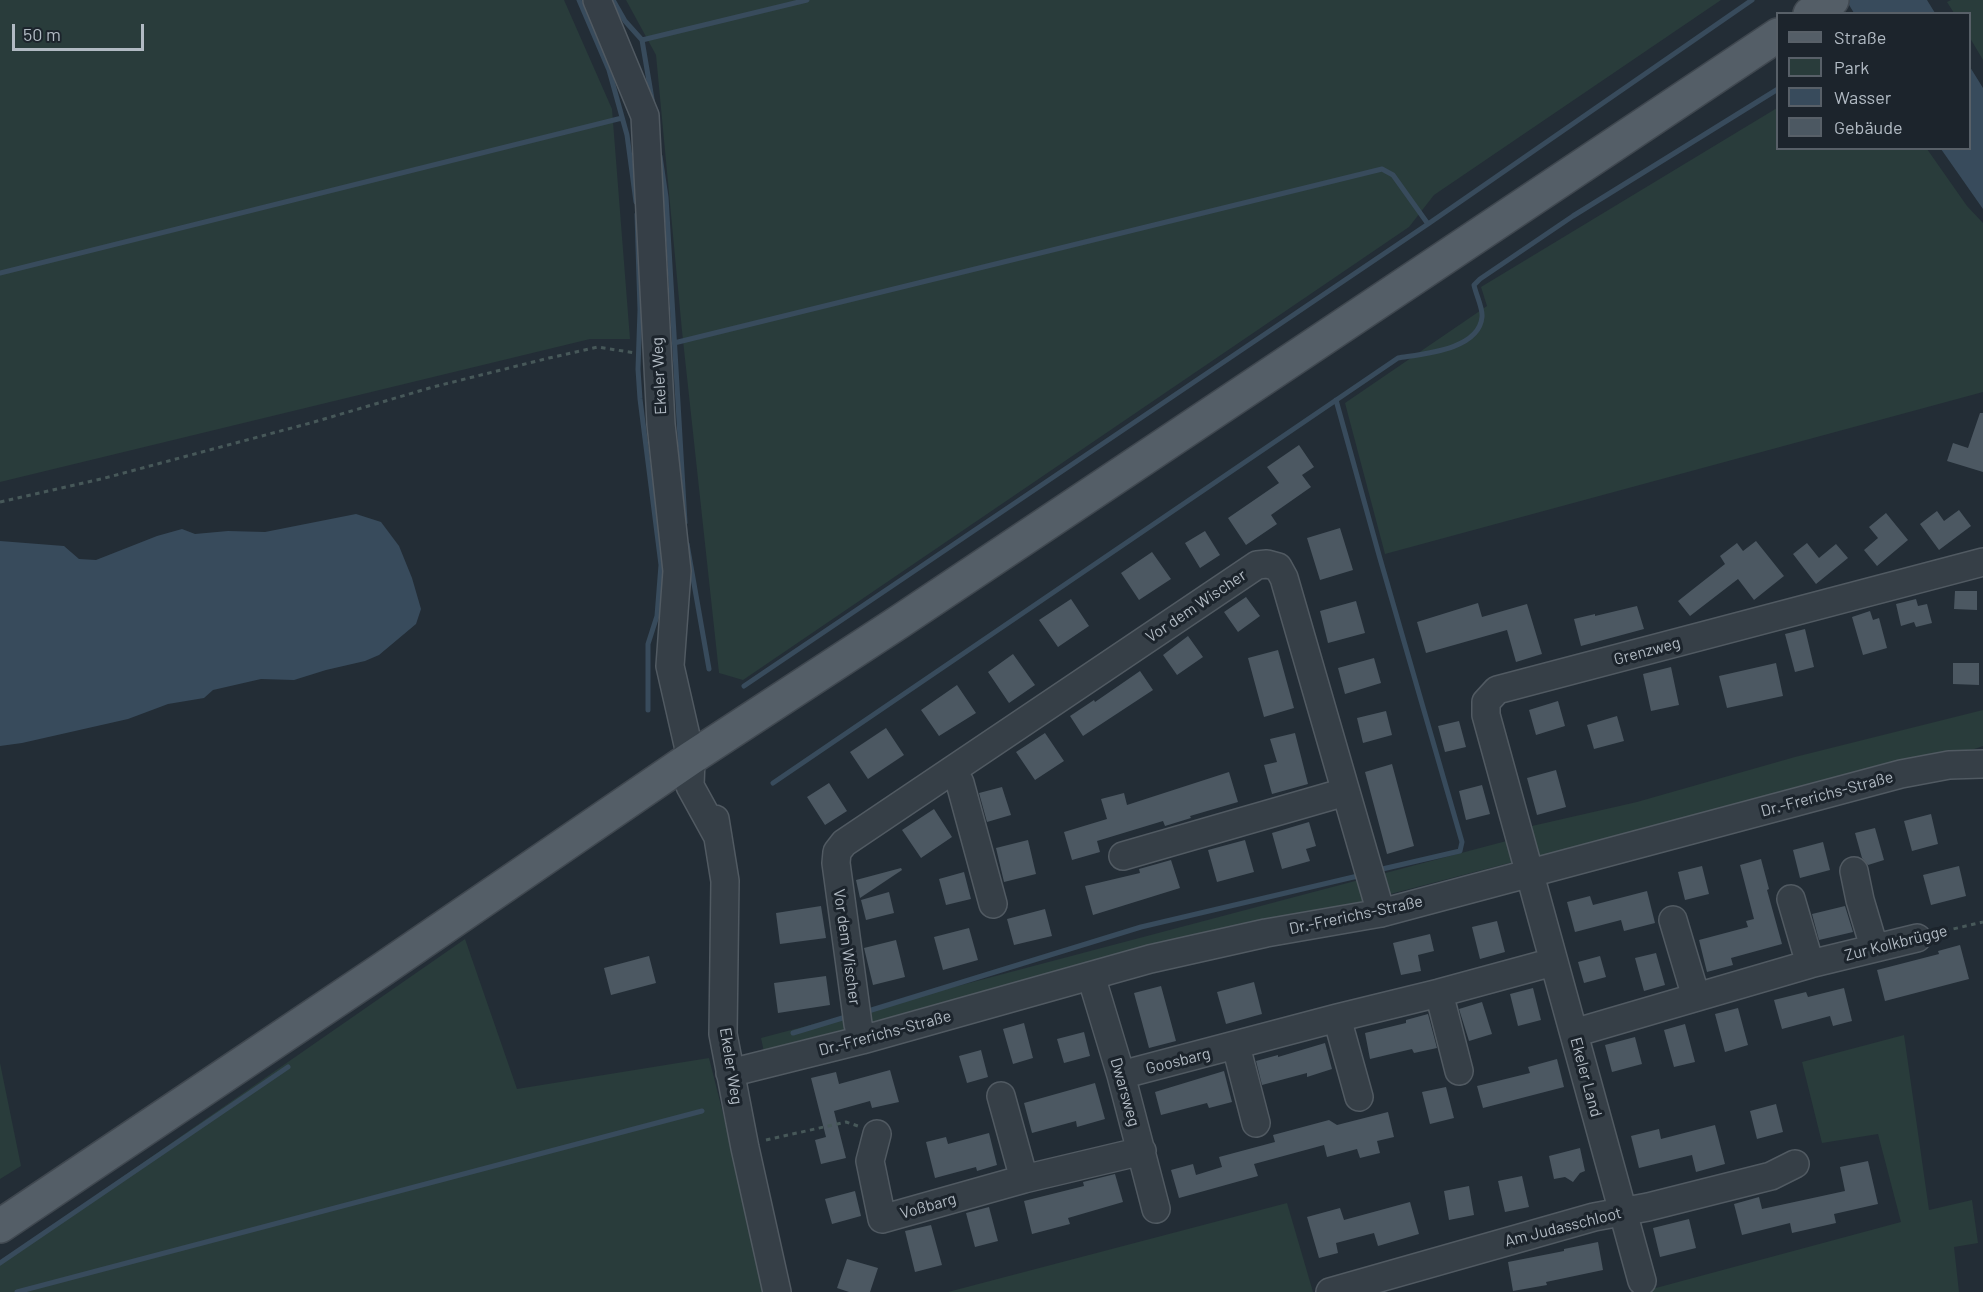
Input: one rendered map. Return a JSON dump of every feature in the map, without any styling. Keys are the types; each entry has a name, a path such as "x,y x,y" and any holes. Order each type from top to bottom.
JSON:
{"main road":[{"path":"1813,12 1832,0"},
{"path":"0,1226 400,958 692,758 900,622 1776,36"}],"street":[{"name":"Ekeler Weg","path":"597,0 645,116 662,424 677,571 670,666 692,758 710,786 725,881 723,1034 777,1292"},
{"name":"Grenzweg","path":"1529,873 1486,715 1486,702 1497,690 1983,562"},
{"name":"Vor dem Wischer","path":"862,1040 839,886 837,852 844,843 1257,565 1266,564 1278,567 1284,578 1381,913"},
{"name":"Dr.-Frerichs-Straße","path":"730,1072 862,1040 1150,959 1266,933 1381,913 1901,774 1949,765 1983,764"},
{"path":"953,771 960,783 993,904"},
{"path":"1123,856 1345,792"},
{"path":"1854,871 1874,947"},
{"name":"Ekeler Land","path":"1529,873 1642,1281"},
{"path":"1791,899 1810,964"},
{"path":"1673,920 1696,997"},
{"name":"Zur Kolkbrügge","path":"1574,1033 1810,964 1917,938"},
{"name":"Goosbarg","path":"1120,1076 1553,962"},
{"name":"Dwarsweg","path":"1090,976 1142,1151 1156,1209"},
{"path":"1439,993 1459,1071"},
{"path":"1337,1018 1359,1097"},
{"path":"1236,1046 1256,1123"},
{"path":"1001,1096 1024,1179"},
{"name":"Voßbarg","path":"877,1134 870,1161 882,1219 1024,1179 1142,1151"},
{"name":"Am Judasschloot","path":"1330,1292 1594,1217 1771,1176 1795,1164"}],"path":[{"path":"0,502 116,475 303,425 433,387 549,358 598,347 627,352"},
{"name":"Zur Kolkbrügge","path":"1917,938 1983,922"},
{"path":"761,1141 846,1122 877,1134"}],"green space":[{"path":"0,0 564,0 612,109 630,339 590,339 0,482"},
{"path":"626,0 1721,0 1434,195 1409,227 743,680 719,673 682,331 656,55"},
{"path":"1983,0 1983,60 1971,40 1971,12 1953,12 1947,2"},
{"path":"1776,109 1776,150 1928,150 1967,206 1983,223 1983,392 1385,554 1345,403 1487,306 1481,287"},
{"path":"1983,710 1983,746 1970,750 1930,754 1542,858 1540,855 765,1057 761,1038 1533,834 1532,826 1637,802 1795,757"},
{"path":"465,939 517,1089 709,1058 768,1292 0,1292 0,1262"},
{"path":"1904,1035 1929,1210 1972,1200 1978,1243 1954,1247 1959,1292 1641,1292 1901,1222 1878,1134 1822,1143 1802,1062"},
{"path":"0,1063 21,1166 0,1179"},
{"path":"1287,1203 1313,1292 948,1292"}],"water":[{"path":"1846,0 1927,0 1934,12 1853,12"},
{"path":"1971,69 1983,88 1983,209 1942,150 1971,150"},
{"path":"356,514 381,522 399,546 421,609 416,624 379,655 365,661 294,680 261,679 213,690 204,698 168,704 128,719 0,746 0,541 64,546 79,559 96,560 157,536 182,529 195,534 228,531 265,532"}],"building":[{"path":"1980,413 1983,413 1983,472 1947,461 1953,443 1968,448"},
{"path":"1299,445 1314,467 1302,475 1311,487 1271,515 1277,524 1246,545 1228,518 1279,483 1267,467"},
{"path":"1959,510 1971,526 1939,550 1920,524 1937,511 1944,521"},
{"path":"1886,513 1908,540 1877,566 1864,550 1878,538 1869,527"},
{"path":"1340,528 1353,570 1320,580 1307,538"},
{"path":"1205,531 1220,555 1200,568 1185,543"},
{"path":"1756,541 1784,576 1754,600 1738,579 1690,616 1678,601 1725,564 1720,556 1737,543 1743,551"},
{"path":"1807,543 1819,558 1836,544 1848,558 1816,584 1793,554"},
{"path":"1152,552 1171,579 1139,600 1121,573"},
{"path":"1955,591 1977,591 1977,610 1954,609"},
{"path":"1246,597 1260,616 1238,632 1224,612"},
{"path":"1071,599 1089,626 1058,647 1039,620"},
{"path":"1916,599 1918,606 1927,604 1932,623 1916,627 1914,622 1901,626 1896,604"},
{"path":"1356,601 1365,633 1328,643 1320,611"},
{"path":"1478,603 1482,617 1527,604 1542,654 1516,662 1507,630 1426,653 1417,622"},
{"path":"1637,606 1644,629 1581,646 1574,619"},
{"path":"1870,611 1873,620 1879,618 1887,648 1863,655 1852,617"},
{"path":"1805,629 1814,667 1795,672 1785,634"},
{"path":"1188,636 1203,657 1177,675 1163,655"},
{"path":"1278,650 1294,708 1264,717 1248,658"},
{"path":"1013,654 1035,685 1009,703 988,672"},
{"path":"1374,658 1381,683 1345,694 1338,668"},
{"path":"1776,663 1783,696 1727,708 1719,676"},
{"path":"1953,663 1979,663 1979,685 1953,684"},
{"path":"1671,667 1679,705 1651,711 1643,674"},
{"path":"1140,671 1153,690 1083,736 1070,716"},
{"path":"957,685 976,713 939,736 921,710"},
{"path":"1558,701 1565,726 1536,735 1529,710"},
{"path":"1386,711 1392,735 1363,743 1357,718"},
{"path":"1617,716 1624,741 1594,749 1587,725"},
{"path":"1459,721 1466,747 1445,752 1438,726"},
{"path":"886,728 904,755 868,779 850,752"},
{"path":"1045,733 1064,761 1035,780 1016,752"},
{"path":"1295,733 1308,784 1272,794 1264,765 1277,762 1270,739"},
{"path":"1392,764 1414,846 1387,854 1365,772"},
{"path":"1556,770 1566,807 1537,815 1527,778"},
{"path":"1229,772 1238,802 1165,826 1163,821 1097,841 1100,852 1072,860 1064,832 1107,819 1101,799 1124,793 1127,805"},
{"path":"829,783 847,811 825,825 807,797"},
{"path":"1482,785 1490,814 1466,820 1459,791"},
{"path":"1002,787 1011,815 987,822 979,793"},
{"path":"934,809 952,837 921,858 902,830"},
{"path":"1931,814 1938,844 1912,851 1904,821"},
{"path":"1309,822 1316,846 1306,849 1310,861 1282,869 1272,833"},
{"path":"1875,828 1884,860 1868,865 1862,858 1855,833"},
{"path":"1028,840 1036,874 1004,882 996,848"},
{"path":"1245,840 1254,872 1217,882 1208,850"},
{"path":"1823,842 1830,870 1800,878 1793,850"},
{"path":"1761,859 1782,944 1731,958 1733,965 1707,972 1699,940 1748,927 1746,921 1754,919 1740,865"},
{"path":"1171,860 1180,888 1093,915 1085,886 1140,873 1139,869"},
{"path":"1702,866 1709,894 1685,900 1678,872"},
{"path":"1959,866 1966,896 1931,905 1923,875"},
{"path":"901,868 902,870 860,898 856,880"},
{"path":"964,872 971,899 946,905 939,879"},
{"path":"1647,891 1655,923 1624,931 1621,920 1575,932 1567,902 1590,896 1593,905"},
{"path":"889,892 894,913 866,920 861,900"},
{"path":"821,906 826,938 780,944 776,913"},
{"path":"1845,906 1853,932 1819,940 1812,914"},
{"path":"1045,909 1052,936 1014,945 1007,919"},
{"path":"1497,921 1505,952 1480,959 1472,927"},
{"path":"969,928 978,960 943,970 934,937"},
{"path":"1430,934 1434,951 1418,955 1421,971 1401,975 1393,943"},
{"path":"896,940 905,977 873,985 864,948"},
{"path":"1960,945 1969,979 1885,1001 1877,970 1939,954 1938,951"},
{"path":"1656,953 1665,985 1644,991 1635,958"},
{"path":"649,956 656,983 611,995 604,968"},
{"path":"1600,956 1606,977 1584,983 1578,962"},
{"path":"826,976 830,1005 778,1013 774,983"},
{"path":"1254,982 1262,1014 1226,1024 1217,992"},
{"path":"1161,986 1176,1041 1149,1048 1134,993"},
{"path":"1533,988 1541,1020 1518,1026 1510,994"},
{"path":"1844,988 1852,1021 1833,1026 1830,1016 1782,1029 1774,1000 1806,992 1808,997"},
{"path":"1482,1002 1492,1034 1469,1041 1459,1009"},
{"path":"1738,1008 1748,1045 1725,1052 1715,1014"},
{"path":"1428,1014 1437,1048 1414,1053 1412,1049 1370,1059 1365,1033 1406,1023 1406,1020"},
{"path":"1024,1023 1033,1058 1013,1064 1003,1029"},
{"path":"1685,1024 1695,1062 1674,1067 1664,1030"},
{"path":"1084,1032 1090,1056 1064,1063 1057,1039"},
{"path":"1635,1037 1642,1064 1612,1072 1605,1045"},
{"path":"1325,1043 1332,1069 1307,1077 1307,1073 1262,1085 1256,1061"},
{"path":"981,1050 988,1077 967,1083 959,1056"},
{"path":"1557,1059 1564,1087 1483,1108 1477,1086 1530,1073 1528,1067"},
{"path":"890,1070 899,1102 872,1108 870,1101 834,1111 846,1158 821,1164 815,1140 826,1137 811,1078 836,1072 839,1084"},
{"path":"1224,1071 1232,1102 1209,1108 1207,1103 1161,1115 1155,1092"},
{"path":"1095,1083 1105,1119 1077,1127 1076,1121 1032,1133 1024,1103"},
{"path":"1446,1087 1454,1118 1430,1124 1422,1092"},
{"path":"1776,1104 1783,1132 1757,1139 1750,1111"},
{"path":"1388,1112 1394,1137 1377,1141 1380,1153 1360,1158 1357,1149 1327,1157 1324,1145 1254,1164 1258,1176 1179,1198 1171,1170 1193,1164 1196,1175 1222,1167 1219,1157 1275,1142 1273,1135 1329,1120 1337,1125"},
{"path":"1715,1125 1725,1164 1696,1172 1692,1155 1639,1168 1631,1136 1659,1129 1661,1139"},
{"path":"989,1133 997,1165 977,1171 976,1167 935,1178 926,1142 946,1137 948,1144"},
{"path":"1580,1148 1585,1171 1580,1173 1573,1182 1565,1177 1554,1179 1549,1156"},
{"path":"1868,1161 1878,1204 1834,1214 1836,1223 1792,1233 1790,1223 1742,1235 1734,1204 1759,1197 1762,1209 1845,1191 1840,1167"},
{"path":"1115,1174 1123,1202 1068,1218 1070,1224 1032,1234 1024,1201 1084,1186 1083,1182"},
{"path":"1522,1176 1529,1207 1505,1212 1498,1181"},
{"path":"1469,1186 1474,1215 1449,1220 1444,1191"},
{"path":"855,1191 861,1216 832,1224 825,1199"},
{"path":"1410,1202 1419,1234 1378,1246 1374,1233 1336,1243 1338,1253 1319,1258 1307,1217 1340,1208 1344,1220"},
{"path":"989,1207 998,1241 975,1247 966,1213"},
{"path":"1689,1219 1696,1248 1660,1257 1653,1228"},
{"path":"931,1225 942,1265 915,1272 905,1231"},
{"path":"1598,1242 1603,1270 1546,1282 1547,1285 1513,1291 1508,1262"},
{"path":"847,1259 878,1268 870,1292 849,1292 837,1288"}],"waterway":[{"path":"579,0 609,70 627,135 636,202"},
{"path":"613,0 625,21 642,40 653,105"},
{"path":"642,40 807,0"},
{"path":"674,343 1382,169 1393,175 1428,224 1752,0"},
{"path":"773,783 1398,358 1448,348 1471,337 1479,328 1482,317 1474,285 1480,279 1573,216 1776,90"},
{"path":"0,273 622,118"},
{"path":"660,156 666,197 685,523"},
{"path":"637,214 640,399 661,565 657,616 648,644 648,710"},
{"path":"744,686 1428,224"},
{"path":"1336,400 1462,842 1460,851 1378,870"},
{"path":"687,544 709,669"},
{"path":"865,1012 1141,927 1362,875"},
{"path":"793,1033 849,1016"},
{"path":"0,1263 288,1067"},
{"path":"17,1292 702,1111"}]}
